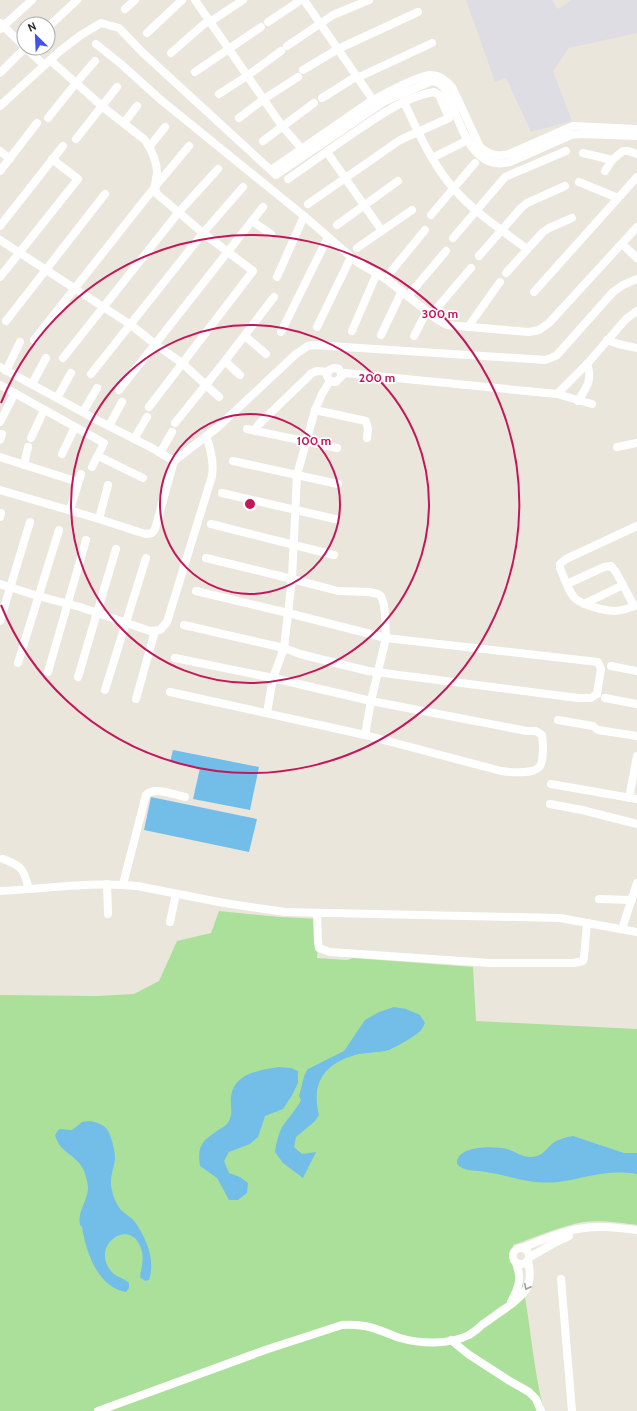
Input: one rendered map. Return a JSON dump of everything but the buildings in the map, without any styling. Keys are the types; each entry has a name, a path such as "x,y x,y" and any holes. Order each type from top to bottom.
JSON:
{"street":[{"path":"16,39 1,26 32,0"},
{"path":"56,20 77,0"},
{"path":"125,9 135,0"},
{"path":"147,33 182,0"},
{"path":"195,0 282,126 302,149"},
{"path":"171,53 204,24 210,22 243,0"},
{"path":"195,72 301,0"},
{"path":"304,0 373,100"},
{"path":"219,94 333,15 369,0"},
{"path":"303,70 338,49 418,12"},
{"path":"0,106 60,51 96,24 105,23 119,28 194,101 276,175 385,101 432,81 439,83 444,88 472,148 482,158 491,163 504,164 510,162 571,135 637,136"},
{"path":"322,98 357,77 432,43"},
{"path":"96,44 161,100 304,216 362,266 377,273 447,325 529,332 540,330 549,323 637,227"},
{"path":"0,72 16,56"},
{"path":"37,56 76,83 103,107 145,140 150,146 157,172 154,188 157,194 178,213 253,271 149,407"},
{"path":"48,118 95,61"},
{"path":"272,170 373,100 427,75 443,78 452,87 480,148 493,155 500,156 509,154 573,126 637,129"},
{"path":"240,118 264,99 298,77"},
{"path":"76,139 118,87"},
{"path":"288,179 377,117 404,102 428,93 434,92 439,95 448,118 400,140 308,204"},
{"path":"263,140 314,102"},
{"path":"404,102 432,158 454,188 477,212 527,249"},
{"path":"124,123 137,106"},
{"path":"1,169 37,123"},
{"path":"150,146 165,127"},
{"path":"432,158 468,140"},
{"path":"0,226 63,146"},
{"path":"34,340 189,146"},
{"path":"0,151 10,159"},
{"path":"453,238 505,178 566,151"},
{"path":"605,170 612,160 623,151 637,154"},
{"path":"327,152 382,231"},
{"path":"584,153 612,160"},
{"path":"0,277 78,179 52,159"},
{"path":"431,215 475,163"},
{"path":"63,358 178,213 218,168"},
{"path":"534,292 637,177"},
{"path":"336,225 398,181"},
{"path":"579,182 618,198"},
{"path":"479,256 520,208 527,203 565,186"},
{"path":"91,374 203,233 243,187"},
{"path":"6,321 106,194"},
{"path":"119,390 263,207"},
{"path":"356,248 412,210"},
{"path":"277,276 304,216"},
{"path":"506,273 543,232 572,218"},
{"path":"252,221 271,234"},
{"path":"385,279 425,230"},
{"path":"281,332 328,237"},
{"path":"0,240 131,325 182,363 219,397"},
{"path":"622,244 637,258"},
{"path":"381,336 405,293 446,251"},
{"path":"317,327 351,257"},
{"path":"414,336 429,313 472,268"},
{"path":"352,331 377,273"},
{"path":"0,490 146,534 155,529 174,461 218,427 301,350 308,346 314,345 545,360 557,355 618,288 637,279"},
{"path":"468,327 500,282"},
{"path":"175,423 245,336 274,297"},
{"path":"557,394 587,364 626,320 636,312"},
{"path":"245,336 266,354"},
{"path":"607,340 637,348"},
{"path":"20,342 3,369 174,461"},
{"path":"32,384 46,358"},
{"path":"225,361 240,375"},
{"path":"578,401 589,381 590,375 587,364"},
{"path":"337,448 251,430 312,373 317,371 328,372 334,368 339,369 341,374 345,373 557,394 592,404"},
{"path":"328,372 327,376 330,381"},
{"path":"57,398 71,373"},
{"path":"330,381 338,381 345,373"},
{"path":"267,713 273,678 284,648 292,578 298,474 315,410 330,381"},
{"path":"0,384 104,443 92,467"},
{"path":"83,412 97,388"},
{"path":"0,422 15,393"},
{"path":"108,426 122,402"},
{"path":"31,438 44,410"},
{"path":"315,410 366,421 367,438"},
{"path":"134,439 147,417"},
{"path":"62,454 75,427"},
{"path":"160,453 172,432"},
{"path":"0,584 97,613 125,624 155,632 160,630 167,622 212,476 213,464 206,436"},
{"path":"617,447 637,444"},
{"path":"24,465 28,447"},
{"path":"98,456 143,478"},
{"path":"0,458 80,478 70,510"},
{"path":"233,461 298,474 338,484"},
{"path":"99,519 108,484"},
{"path":"222,493 335,519"},
{"path":"0,622 30,522"},
{"path":"211,524 334,555"},
{"path":"567,584 608,566 614,568 635,605 625,610 615,611 584,604 572,596 560,568 560,564 563,561 637,526"},
{"path":"18,663 59,530"},
{"path":"48,672 86,540"},
{"path":"78,677 116,549"},
{"path":"105,690 146,558"},
{"path":"206,558 292,578 338,592 378,594 381,596 384,605 386,638 371,701 365,735"},
{"path":"584,604 623,585"},
{"path":"184,625 284,648 300,654 368,671 578,698 590,698 597,694 600,669 598,662 386,638 288,612 196,591"},
{"path":"136,699 155,632"},
{"path":"170,692 365,735 510,772 532,771 537,769 542,763 542,735 536,731 527,731 371,701 273,678 175,658"},
{"path":"611,666 637,671"},
{"path":"605,698 637,704"},
{"path":"558,720 593,726 598,730 637,736"},
{"path":"551,784 633,799 637,756"},
{"path":"123,884 146,796 149,793 158,791 186,797"},
{"path":"550,804 582,810 637,824"},
{"path":"4,859 16,864 23,870 29,889"},
{"path":"622,929 637,883"},
{"path":"107,884 108,914"},
{"path":"0,891 123,884 239,906 285,912 560,918 637,932"},
{"path":"170,922 176,894"},
{"path":"598,899 632,900"},
{"path":"317,913 318,942 322,950 330,952 490,963 583,961 587,922"},
{"path":"509,1306 515,1295 520,1278 516,1263 512,1258 515,1250 564,1232 578,1229 594,1228 637,1230"},
{"path":"516,1263 522,1265 529,1259 567,1236 582,1233 594,1228"},
{"path":"98,1411 268,1349 342,1325 365,1325 418,1342 451,1340 469,1335 509,1306 527,1289 530,1279 529,1253 522,1248"},
{"path":"561,1279 572,1411"},
{"path":"451,1340 468,1354 529,1392 536,1399 541,1411"}],"shaded area":[{"path":"466,0 552,0 558,9 572,0 637,0 637,33 569,48 553,71 572,121 531,132 506,78 495,82"}],"green space":[{"path":"219,911 320,919 317,958 347,960 353,958 473,967 476,1021 637,1029 637,1225 590,1221 557,1229 513,1245 519,1265 527,1307 539,1390 544,1411 0,1411 0,995 97,996 134,994 159,981 177,941 211,933"}],"water":[{"path":"173,750 259,767 250,810 193,799 200,768 170,762"},
{"path":"151,797 257,819 249,852 144,830"},
{"path":"394,1007 406,1009 420,1015 425,1023 420,1031 415,1035 392,1049 359,1054 344,1059 335,1064 322,1076 317,1093 319,1115 315,1121 296,1137 294,1147 302,1154 316,1152 303,1178 283,1163 275,1152 277,1140 282,1127 301,1100 299,1096 306,1071 344,1051 365,1020 379,1012"},
{"path":"279,1067 291,1068 298,1071 298,1083 283,1109 265,1116 258,1137 250,1144 229,1152 224,1161 229,1173 240,1177 248,1183 247,1193 238,1200 229,1200 217,1178 200,1166 200,1149 204,1141 226,1125 229,1120 231,1114 231,1097 233,1089 237,1083 242,1078 256,1071"},
{"path":"90,1121 98,1123 110,1134 115,1157 111,1183 113,1195 121,1210 133,1220 139,1228 151,1257 151,1272 149,1280 145,1281 140,1277 143,1255 137,1241 130,1235 122,1234 109,1244 105,1252 106,1261 113,1273 129,1283 129,1288 126,1292 116,1289 107,1283 100,1276 90,1257 79,1220 88,1189 86,1177 78,1161 65,1151 57,1141 55,1135 59,1129 72,1130 82,1122"},
{"path":"573,1136 624,1153 637,1153 637,1174 606,1173 549,1183 522,1180 486,1172 466,1170 457,1164 458,1158 463,1153 469,1150 485,1147 507,1149 524,1156 534,1157 543,1153 553,1143 563,1138"}]}
